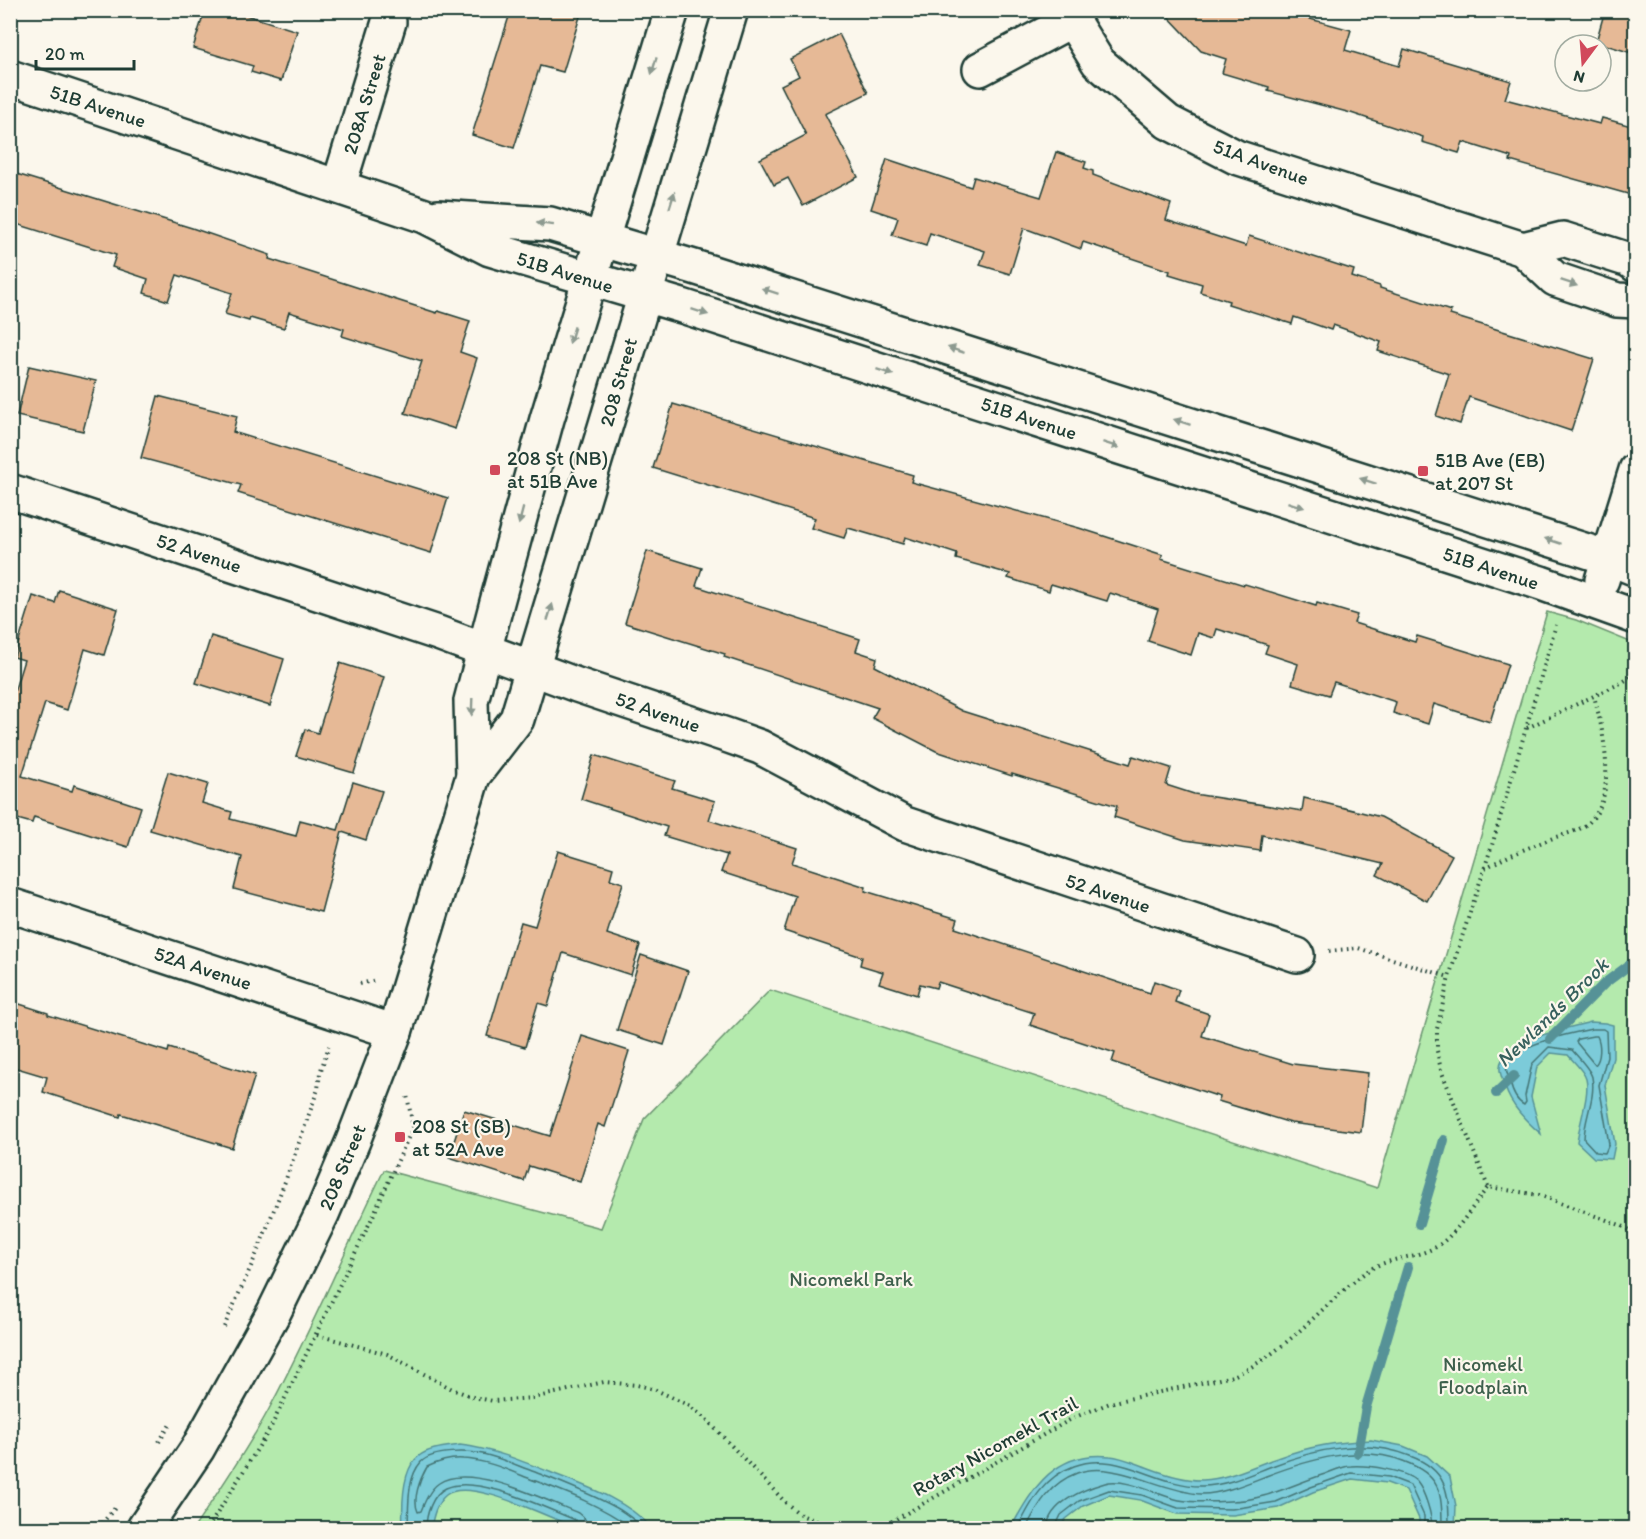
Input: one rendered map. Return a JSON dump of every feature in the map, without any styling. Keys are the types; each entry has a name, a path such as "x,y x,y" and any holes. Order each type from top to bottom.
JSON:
{"street":[{"name":"208 Street","path":"144,1528 198,1448 274,1312 327,1203 395,1032 472,776 471,701 547,418 672,10"},
{"name":"208 Street","path":"472,776 517,719 730,10"},
{"name":"51A Avenue","path":"980,69 1070,15 1098,62 1168,122 1236,157 1523,249 1555,279 1617,300 1635,301"},
{"name":"208A Street","path":"339,185 389,22"},
{"name":"51B Avenue","path":"10,77 339,185 425,216 490,249 644,295 1635,616"},
{"name":"51B Avenue","path":"425,216 550,224 602,239 1622,564"},
{"path":"1523,249 1563,239 1629,260 1635,265"},
{"path":"1594,601 1622,564 1635,470"},
{"name":"52 Avenue","path":"10,491 438,633 760,747 916,828 1297,955"},
{"name":"52A Avenue","path":"10,905 395,1032"}],"path":[{"path":"1556,625 1485,868 1449,977 1437,1029 1437,1051 1441,1070 1488,1187 1539,1195 1620,1225 1635,1233"},
{"path":"1527,728 1594,696 1635,673"},
{"path":"1485,868 1509,855 1583,827 1595,816 1604,796 1606,759 1602,727 1594,696"},
{"path":"1297,955 1358,948 1449,977"},
{"path":"224,1328 283,1188 318,1089 326,1053"},
{"path":"208,1528 271,1427 317,1335 413,1127"},
{"name":"Rotary Nicomekl Trail","path":"868,1528 893,1521 1091,1409 1233,1376 1247,1370 1281,1346 1363,1274 1389,1260 1422,1252 1445,1241 1488,1187"},
{"path":"317,1335 387,1354 452,1389 493,1401 533,1398 604,1382 654,1389 690,1406 706,1419 786,1503 801,1515 836,1528"},
{"path":"157,1444 176,1415"},
{"path":"98,1528 116,1505"}],"green space":[{"name":"Nicomekl Park","path":"1547,612 1576,620 1635,644 1635,1528 194,1528 269,1409 314,1320 384,1170 601,1228 644,1119 770,990 1377,1188"}],"water":[{"path":"1591,1022 1613,1025 1613,1058 1605,1085 1615,1144 1612,1159 1594,1158 1577,1142 1587,1085 1583,1073 1568,1055 1551,1053 1537,1067 1531,1097 1541,1134 1515,1107 1501,1077 1501,1063 1508,1052 1543,1035"},
{"path":"1371,1440 1403,1446 1427,1456 1450,1477 1456,1506 1455,1528 1419,1528 1419,1519 1406,1490 1387,1483 1352,1479 1313,1492 1278,1508 1233,1515 1177,1514 1140,1500 1109,1495 1083,1506 1066,1519 1059,1528 1011,1528 1028,1499 1048,1474 1075,1459 1091,1456 1115,1457 1175,1477 1203,1480 1231,1475 1312,1448 1335,1443"},
{"path":"460,1445 507,1456 593,1489 618,1502 642,1518 652,1528 603,1530 578,1528 511,1501 473,1491 457,1491 446,1495 437,1506 431,1528 403,1528 404,1490 413,1462 428,1451"}],"building":[{"path":"205,10 230,10 297,31 281,81 251,72 253,66 193,48"},
{"path":"511,10 582,10 563,72 540,66 514,148 472,135"},
{"path":"1162,10 1277,10 1351,30 1345,50 1399,66 1404,49 1511,81 1505,99 1600,124 1602,118 1635,127 1635,196 1510,161 1511,157 1463,142 1459,153 1422,142 1423,137 1351,113 1268,91 1269,87 1222,73 1226,59 1201,51"},
{"path":"1605,10 1635,10 1635,54 1613,47 1613,33 1599,33"},
{"path":"839,34 868,93 825,114 858,177 803,206 788,178 774,185 760,159 806,135 781,85 799,76 790,59"},
{"path":"1056,152 1086,162 1084,168 1093,171 1093,175 1171,204 1166,220 1246,246 1249,236 1354,270 1352,277 1451,311 1450,315 1594,359 1571,431 1469,397 1460,424 1436,416 1449,374 1378,351 1381,342 1333,325 1331,330 1294,317 1292,324 1228,304 1229,301 1200,292 1202,284 1083,242 1081,249 1024,228 1010,274 980,265 985,251 930,233 926,246 892,235 898,218 871,209 887,159 971,187 974,177 1041,197"},
{"path":"10,172 192,228 270,255 269,259 437,313 438,311 470,321 460,352 477,358 455,429 405,413 422,361 342,336 344,329 289,312 284,328 250,318 249,321 225,314 232,293 177,275 168,301 144,293 148,279 112,267 116,255 10,222"},
{"path":"29,366 96,381 83,431 17,416"},
{"path":"158,396 237,416 233,432 448,498 431,553 238,493 241,485 141,458"},
{"path":"673,404 913,475 911,482 1079,528 1163,555 1161,559 1244,585 1316,606 1317,603 1357,615 1354,623 1415,642 1417,636 1508,664 1490,722 1434,704 1428,724 1393,713 1396,702 1334,682 1329,695 1292,684 1298,664 1265,653 1268,645 1217,629 1214,638 1198,633 1191,655 1148,641 1158,609 1110,593 1107,601 1051,584 1049,591 1008,578 1010,574 956,559 957,554 905,537 903,544 848,528 844,538 811,528 815,518 653,468"},
{"path":"647,551 702,568 696,586 860,639 856,651 877,658 875,666 962,711 1130,764 1133,756 1171,768 1166,785 1194,794 1302,811 1304,798 1381,817 1452,855 1427,901 1377,875 1383,864 1262,835 1260,851 1185,840 1114,817 1117,806 1012,774 1012,776 936,751 872,718 878,708 724,657 725,654 625,623"},
{"path":"59,590 118,609 104,655 85,649 67,710 45,703 22,776 72,791 74,785 141,807 128,847 34,817 32,823 10,817 10,705 24,660 14,657 33,596 55,603"},
{"path":"211,636 284,659 270,706 196,683"},
{"path":"340,663 384,677 354,773 296,756 305,729 318,733"},
{"path":"594,755 675,781 672,788 715,801 709,820 797,848 792,863 866,887 865,891 958,919 955,928 1150,993 1154,981 1179,990 1175,1002 1209,1014 1202,1036 1293,1064 1368,1073 1361,1132 1291,1123 1218,1101 1220,1097 1112,1062 1115,1053 1030,1025 1034,1013 938,982 936,988 920,984 917,995 879,983 883,972 860,965 862,957 784,931 795,896 721,872 727,855 664,836 667,827 581,799"},
{"path":"168,772 208,784 202,803 232,812 230,819 296,836 300,820 338,830 353,782 382,791 366,840 342,832 321,912 234,889 242,857 150,830"},
{"path":"558,851 613,868 610,879 623,883 607,934 640,945 631,975 563,953 548,1006 538,1003 525,1047 487,1036 521,922 535,926"},
{"path":"641,955 688,971 664,1045 617,1030"},
{"path":"10,1001 168,1052 169,1048 255,1075 232,1148 121,1114 120,1117 43,1092 47,1077 10,1066"},
{"path":"582,1036 629,1051 605,1127 598,1124 580,1182 529,1166 524,1181 449,1157 464,1110 550,1136"}],"waterway":[{"name":"Newlands Brook","path":"1550,1039 1605,983 1636,960"},
{"name":"Newlands Brook","path":"1496,1093 1514,1076"},
{"name":"Newlands Brook","path":"1419,1224 1444,1140"},
{"name":"Newlands Brook","path":"1358,1453 1366,1407 1408,1267"}],"place":[{"name":"208 St (NB) at 51B Ave","path":"495,470"},
{"name":"51B Ave (EB) at 207 St","path":"1423,471"},
{"name":"208 St (SB) at 52A Ave","path":"400,1137"}],"park label":[{"name":"Nicomekl Floodplain","path":"1483,1376"}]}
